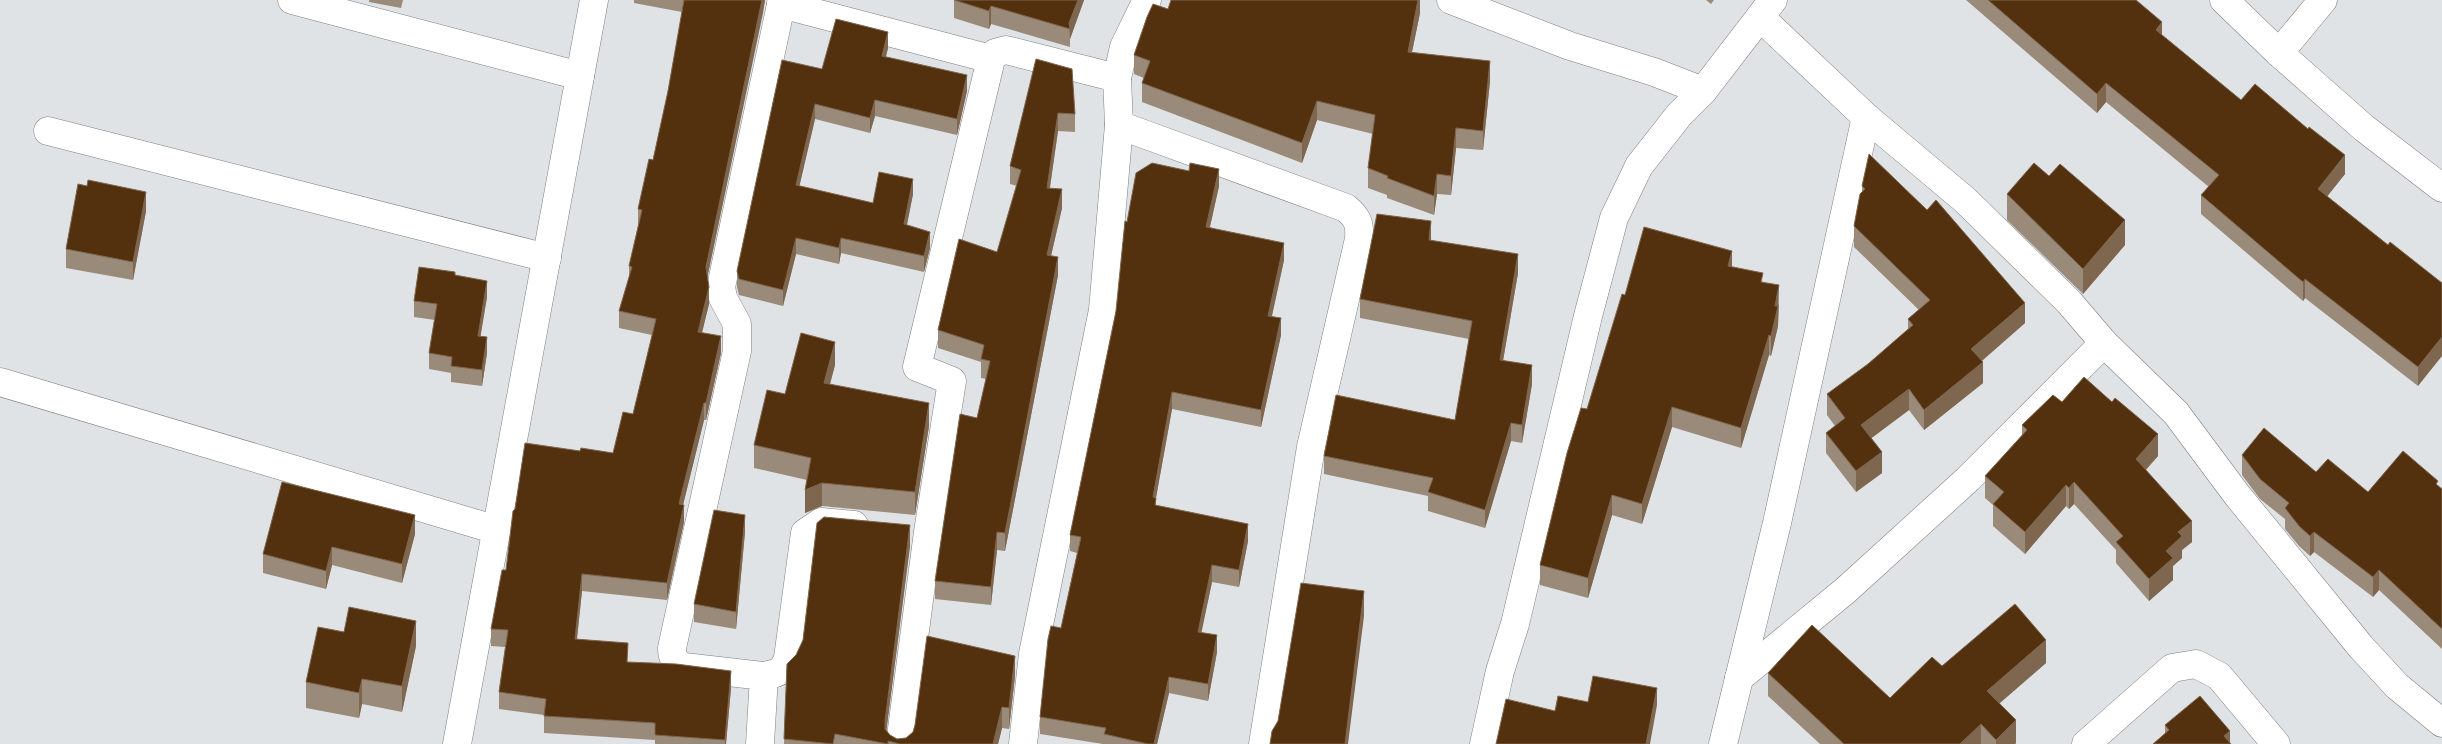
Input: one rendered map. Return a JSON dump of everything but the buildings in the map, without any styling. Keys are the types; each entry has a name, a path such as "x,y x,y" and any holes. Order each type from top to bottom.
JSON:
{"street":[{"path":"292,0 580,76"},
{"path":"457,744 594,0"},
{"path":"1024,744 1033,654 1103,310 1119,125 1117,78 1124,47 1147,0"},
{"path":"1451,0 1570,46 1654,72 1703,90"},
{"path":"2224,0 2279,53 2364,128 2442,188"},
{"path":"2279,53 2323,0"},
{"path":"928,532 822,522 805,533 788,658 785,667 779,673 764,676 684,667 676,662 672,656 672,648 736,351 737,324 723,298 721,287 782,2 991,59"},
{"path":"1484,744 1500,671 1515,624 1588,316 1614,218 1639,166 1659,139 1703,90 1767,9 1866,117 1965,200 2069,302 2104,344 2176,413 2237,495 2361,647 2396,686 2442,723"},
{"path":"900,744 928,532 952,381 917,368 991,59 995,53 1006,50 1117,78"},
{"path":"1723,744 1777,523 1866,117"},
{"path":"1119,125 1346,208 1356,216 1360,225 1359,239 1311,447 1263,744"},
{"path":"48,131 547,258"},
{"path":"1739,678 1846,590 1968,479 2104,344"},
{"path":"0,382 497,530"},
{"path":"2086,744 2172,668 2196,664 2219,676 2276,744"},
{"path":"760,744 764,676"}]}
